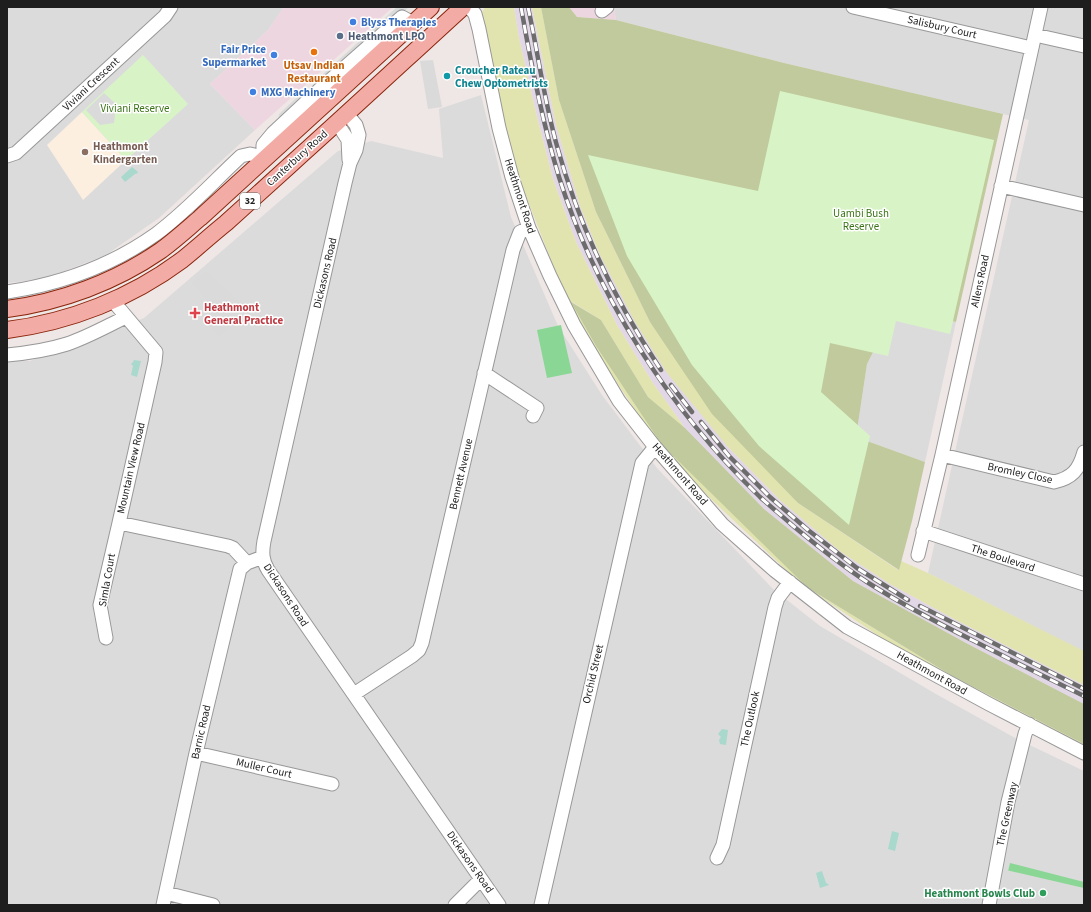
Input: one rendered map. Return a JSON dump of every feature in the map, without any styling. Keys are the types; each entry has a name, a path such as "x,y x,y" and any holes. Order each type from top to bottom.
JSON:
{"main road":[{"name":"Canterbury Road","path":"7,330 61,320 96,308 113,301 155,278 183,259 342,118 460,8"},
{"name":"Canterbury Road","path":"7,309 46,302 105,282 126,272 161,250 200,218 266,158 322,96 421,14"},
{"path":"322,96 342,118"}],"street":[{"name":"Viviani Crescent","path":"7,156 16,152 165,16 171,7"},
{"name":"Salisbury Court","path":"853,7 1032,48"},
{"name":"Allens Road","path":"918,555 942,455 1041,7"},
{"name":"Heathmont Road","path":"460,8 479,29 499,128 512,177 530,228 550,276 574,325 619,400 655,447 722,524 774,570 847,627 989,704 1084,753"},
{"path":"1034,35 1084,46"},
{"name":"Dickasons Road","path":"342,118 356,125 354,138 356,150 350,164 264,542 263,558 268,570 499,905"},
{"path":"7,292 47,285 70,278 115,258 136,247 156,233 241,156 250,154 266,158"},
{"path":"1001,186 1084,205"},
{"name":"Bennett Avenue","path":"354,694 412,656 419,650 422,643 513,250 520,232 530,228"},
{"name":"Mountain View Road","path":"113,301 156,352 118,523 228,546 233,548 247,563"},
{"path":"7,355 39,351 67,344 126,317"},
{"path":"484,373 537,408 533,416"},
{"name":"Orchid Street","path":"541,905 642,463 655,447"},
{"name":"Bromley Close","path":"942,455 1054,482 1064,480 1071,475 1081,462 1084,452"},
{"name":"Simla Court","path":"106,638 100,605 118,523"},
{"name":"The Boulevard","path":"923,531 1084,584"},
{"path":"247,563 263,558"},
{"name":"Barnic Road","path":"165,899 196,753 240,569 247,563"},
{"name":"The Outlook","path":"717,858 723,845 775,607 778,598 790,582"},
{"name":"The Greenway","path":"989,905 1008,802 1025,734 1029,724"},
{"name":"Muller Court","path":"196,753 332,784"},
{"path":"455,905 481,879"},
{"path":"165,899 213,905"}],"shaded area":[{"path":"7,7 284,7 268,30 210,84 255,130 159,218 106,255 44,279 7,283"},
{"path":"284,7 393,7 255,130 210,84 268,30"},
{"path":"397,7 409,7 321,86 322,75"},
{"path":"485,7 514,7 519,38 536,113 553,179 576,242 617,325 653,383 685,428 648,397 601,320 572,302 596,346 808,588 954,677 1084,744 1084,747 956,681 891,644 801,584 712,500 660,447 599,356 573,310 560,283 524,191 503,124 482,13"},
{"path":"514,7 532,7 556,125 580,206 599,253 727,446 780,500 841,552 890,584 954,619 1084,685 1084,704 966,643 853,581 764,509 685,428 653,383 617,325 576,242 553,179 536,113 519,38"},
{"path":"532,7 541,7 559,100 596,212 650,322 798,503 898,570 901,561 1084,651 1084,685 954,619 890,584 841,552 780,500 727,446 667,373 635,322 599,253 580,206 556,125"},
{"path":"569,7 615,7 616,20 577,17"},
{"path":"615,7 1084,7 1084,652 928,573 1029,120 784,63 616,20"},
{"path":"433,60 442,107 428,109 420,61"},
{"path":"306,89 311,90 278,124 279,114"},
{"path":"104,93 116,104 114,123 100,125 86,110"},
{"path":"481,95 511,217 558,326 602,395 657,468 773,589 820,626 936,694 1017,739 1084,771 1084,905 7,905 7,360 30,361 144,318 338,151 371,141 443,158 439,109"},
{"name":"Heathmont Kindergarten","path":"82,112 126,160 83,200 47,145"},
{"path":"132,167 138,173 125,182 121,177"},
{"path":"206,270 242,305 239,316 220,337 203,319 214,308 192,283"},
{"path":"896,307 956,322 925,462 856,437 867,364"},
{"path":"134,360 141,361 137,377 131,375 133,366 131,364"},
{"path":"722,729 728,730 726,745 720,744 719,740 721,737 718,734"},
{"path":"892,831 899,833 895,851 888,849"},
{"name":"Heathmont Bowls Club","path":"1006,870 1084,888 1084,905 998,905"},
{"path":"822,871 826,883 829,885 820,888 816,873"}],"green space":[{"name":"Uambi Bush Reserve","path":"541,7 569,7 577,17 616,20 784,63 1003,114 956,322 896,307 867,364 856,437 925,462 899,570 798,503 712,414 650,322 596,212 559,100"},
{"name":"Viviani Reserve","path":"143,55 188,104 126,160 82,112"},
{"name":"Uambi Bush Reserve","path":"780,91 994,140 950,334 896,321 888,356 830,343 821,392 870,436 849,525 759,446 692,365 627,256 588,155 758,191"},
{"path":"571,302 601,320 648,397 685,428 764,509 853,581 966,643 1084,704 1084,744 954,677 808,588 662,445 596,346"},
{"path":"561,325 572,373 547,378 537,330"},
{"name":"Heathmont Bowls Club","path":"1010,863 1084,882 1084,905 1000,905"}],"railway":[{"path":"521,7 547,135 559,177 575,222 594,265 616,308 640,349 667,389 696,427 727,463 760,497 838,562 893,598 933,620 1084,696"},
{"path":"528,7 552,129 576,205 587,234 614,290 628,317 661,370"},
{"path":"671,385 692,412"},
{"path":"701,422 729,456 770,497 808,530 857,568 908,600"},
{"path":"920,606 1084,689"}],"place":[{"name":"Blyss Therapies","path":"353,22"},
{"name":"Heathmont LPO","path":"340,36"},
{"name":"Utsav Indian Restaurant","path":"314,52"},
{"name":"Fair Price Supermarket","path":"274,55"},
{"name":"Croucher Rateau Chew Optometrists","path":"447,76"},
{"name":"MXG Machinery","path":"253,92"},
{"name":"Heathmont Kindergarten","path":"85,152"},
{"name":"Heathmont General Practice","path":"195,313"},
{"name":"Heathmont Bowls Club","path":"1043,893"}]}
